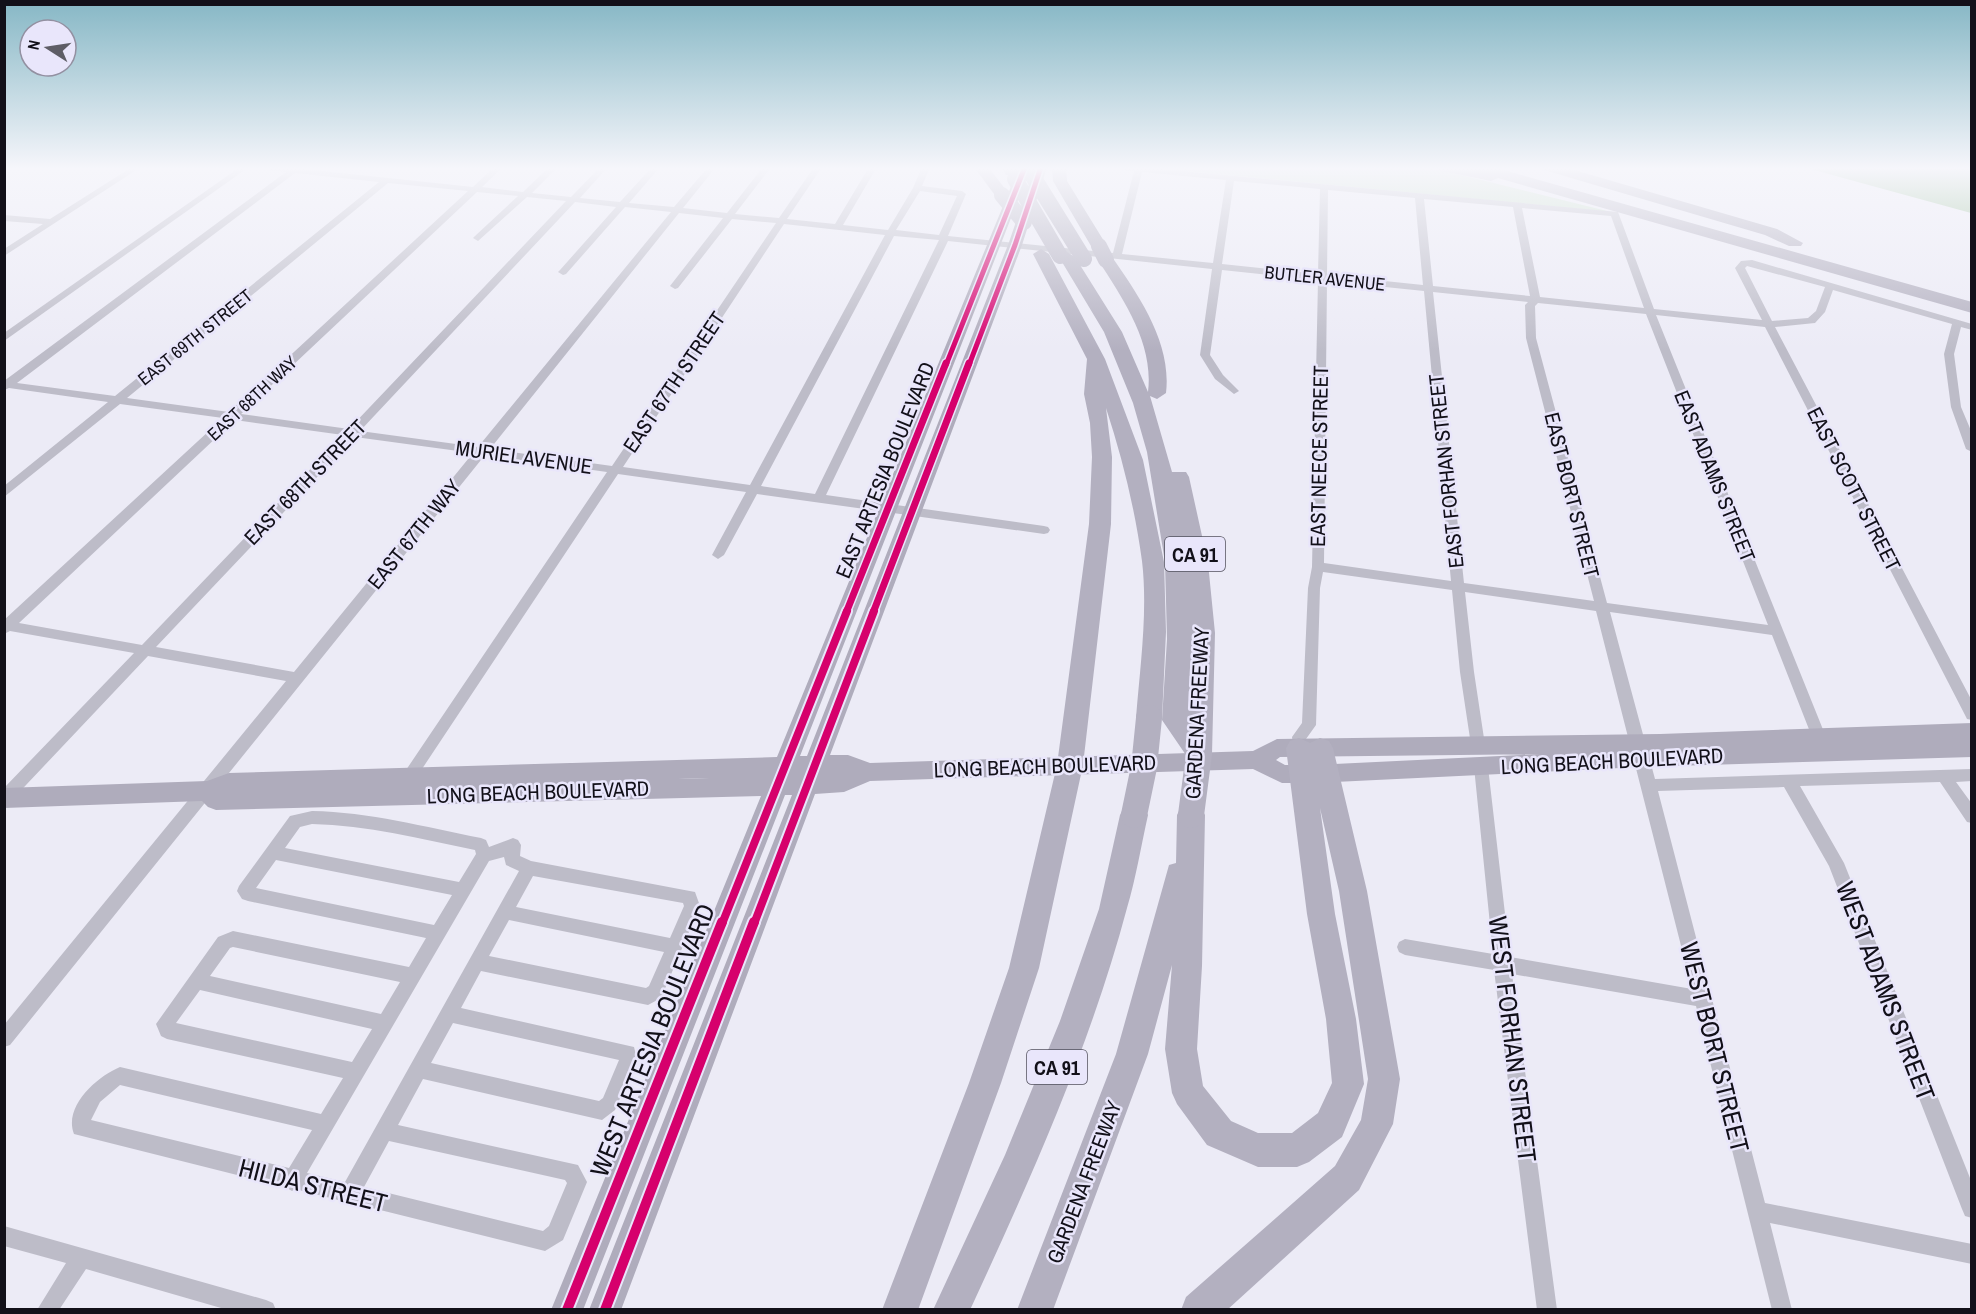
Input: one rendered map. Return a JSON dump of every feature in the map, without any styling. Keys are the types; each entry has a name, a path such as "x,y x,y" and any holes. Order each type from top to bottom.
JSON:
{"highway":[{"name":"GARDENA FREEWAY","path":"1031,228 1063,256 1123,321 1157,393 1178,470 1197,563 1203,633 1199,754 1191,814 1167,927 1132,1054 1035,1310"},
{"name":"GARDENA FREEWAY","path":"951,1310 981,1247 1072,1032 1110,920 1144,767 1149,718 1154,632 1153,562 1133,460 1111,394 1096,359 1063,256 1046,228"},
{"path":"1046,228 1113,332 1143,403 1162,475 1176,573 1179,639 1175,720 1199,754"},
{"path":"1092,228 1112,258 1122,285 1158,360 1161,380 1157,393"},
{"path":"1697,228 1971,308"},
{"path":"1744,228 1971,294"},
{"path":"1758,228 1795,243"},
{"path":"1063,256 1108,339 1143,423 1161,506 1146,527"},
{"path":"900,1310 985,1083 1024,968 1070,765 1100,525 1102,457 1100,423 1093,394 1096,359"},
{"path":"1191,814 1187,966 1181,1049 1188,1093 1220,1133 1258,1149 1297,1150 1330,1125 1348,1084 1341,1019 1320,914 1311,754"},
{"path":"1199,1310 1347,1178 1377,1124 1384,1079 1353,891 1311,754"}],"main road":[{"name":"EAST ARTESIA BOULEVARD","path":"811,775 901,508 996,243 999,228"},
{"name":"EAST ARTESIA BOULEVARD","path":"781,776 901,508 1021,228"},
{"name":"LONG BEACH BOULEVARD","path":"1639,751 1819,737 1971,732"},
{"name":"LONG BEACH BOULEVARD","path":"208,791 216,800 811,775 844,782 869,772 1256,760 1282,774 1311,754 1479,756 1639,751 1971,748"},
{"path":"605,1310 811,775"},
{"name":"LONG BEACH BOULEVARD","path":"5,797 208,791 229,783 409,777 781,776"},
{"name":"WEST ARTESIA BOULEVARD","path":"567,1310 781,776"}],"street":[{"path":"4,253 42,228"},
{"path":"4,338 159,228"},
{"path":"5,385 216,228"},
{"name":"EAST 69TH STREET","path":"4,493 327,228"},
{"name":"EAST 68TH WAY","path":"6,627 433,228"},
{"path":"478,238 489,228"},
{"name":"EAST 68TH STREET","path":"5,797 546,228"},
{"path":"563,272 602,228"},
{"name":"EAST 67TH WAY","path":"4,1040 208,791 661,228"},
{"path":"675,286 719,228"},
{"name":"EAST 67TH STREET","path":"409,777 776,228"},
{"name":"BUTLER AVENUE","path":"858,228 1112,258 1218,266 1769,324 1811,321 1820,312 1830,285"},
{"path":"718,555 893,228"},
{"path":"819,498 945,238 945,228"},
{"path":"1112,258 1121,228"},
{"path":"1223,228 1205,355 1216,372 1234,391"},
{"name":"EAST NEECE STREET","path":"1311,754 1314,588 1318,567 1323,228"},
{"name":"EAST FORHAN STREET","path":"1422,228 1458,586 1479,756"},
{"name":"EAST BORT STREET","path":"1522,228 1536,300 1530,305 1531,338 1649,785"},
{"name":"EAST ADAMS STREET","path":"1620,228 1650,312 1819,737"},
{"name":"EAST SCOTT STREET","path":"1830,285 1752,263 1744,263 1740,268 1971,715"},
{"path":"1830,285 1971,327"},
{"path":"1957,323 1949,354 1956,407 1971,448"},
{"name":"MURIEL AVENUE","path":"5,385 901,508 1044,530"},
{"path":"1318,567 1777,631"},
{"path":"6,627 297,678"},
{"name":"WEST FORHAN STREET","path":"1479,756 1502,965 1547,1310"},
{"path":"1649,785 1971,775"},
{"path":"1942,776 1971,817"},
{"name":"WEST ADAMS STREET","path":"1788,780 1836,863 1971,1209"},
{"name":"WEST BORT STREET","path":"1649,785 1782,1310"},
{"path":"292,1181 438,933 483,855 481,845 339,818 308,817 295,822 245,891 248,894 438,933"},
{"path":"478,962 648,997 655,992 692,906 689,897 529,868 512,860 513,845 498,853 483,855"},
{"path":"272,852 463,890"},
{"path":"349,1195 529,868"},
{"path":"505,912 675,947"},
{"path":"356,1072 166,1030 165,1024 224,942 233,939 412,976"},
{"path":"1405,947 1702,999"},
{"path":"196,981 385,1023"},
{"path":"418,1069 602,1111 609,1104 628,1059 628,1053 449,1014"},
{"name":"HILDA STREET","path":"326,1124 120,1076 108,1080 82,1114 81,1128 545,1241 556,1233 577,1182 572,1172 385,1131"},
{"path":"1756,1211 1971,1254"},
{"path":"4,1236 266,1310"},
{"path":"47,1310 82,1257"}],"cycle path":[{"path":"567,1310 1000,228"},
{"path":"605,1310 1021,228"}]}
